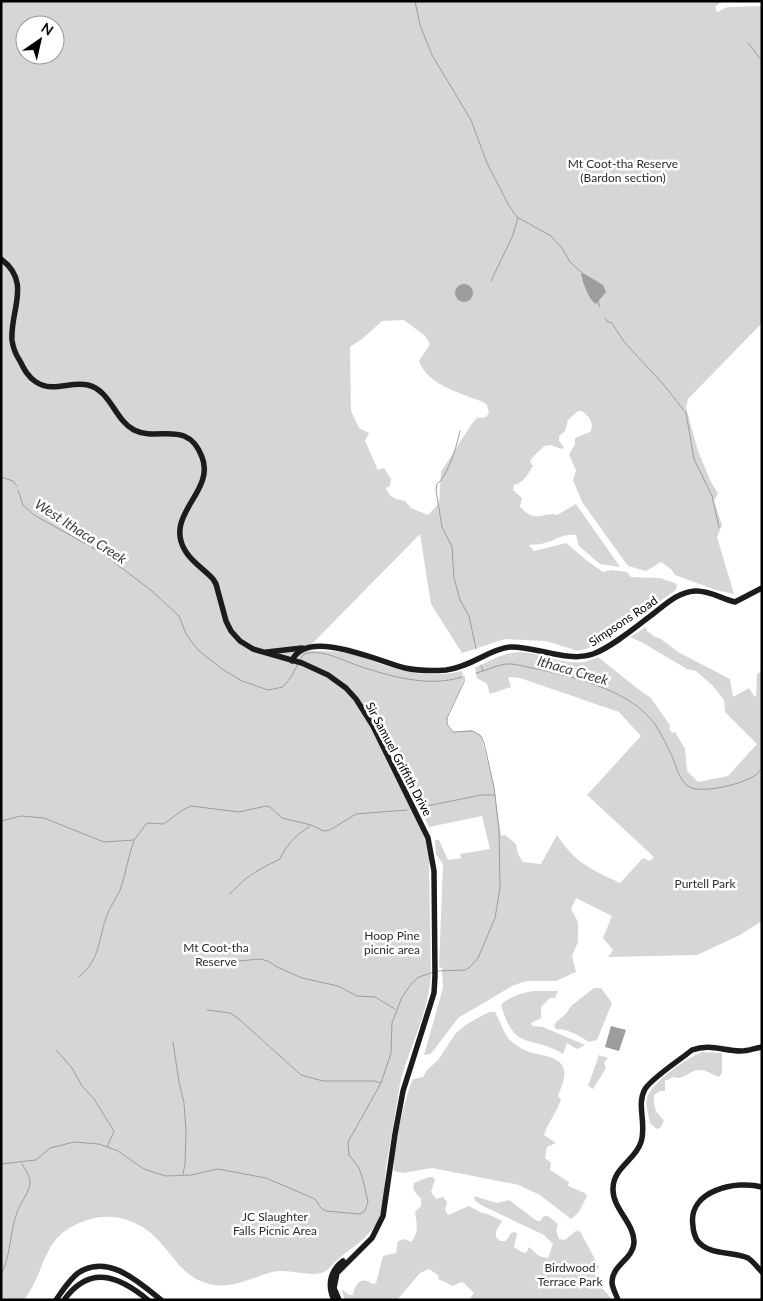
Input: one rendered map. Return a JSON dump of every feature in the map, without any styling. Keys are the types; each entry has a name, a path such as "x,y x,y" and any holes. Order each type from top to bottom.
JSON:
{"main road":[{"name":"Sir Samuel Griffith Drive","path":"1,259 11,267 16,278 18,301 12,330 12,342 16,354 29,376 38,383 49,387 80,385 96,388 104,394 128,426 134,430 147,433 177,434 190,440 199,450 204,460 204,478 183,516 181,528 182,543 193,560 210,575 216,584 226,621 235,637 245,645 265,653 297,662 328,674 346,688 360,704 373,726 428,838 433,863 435,976 432,1004 403,1091 383,1216 372,1238 337,1273 332,1290"},
{"name":"Simpsons Road","path":"265,653 298,648 339,648 405,668 433,671 455,669 508,648 532,649 575,656 587,655 595,653 632,630 682,593 702,591 736,602 762,588"},
{"path":"297,662 296,653 304,648"},
{"path":"618,1300 612,1284 613,1275 630,1254 634,1244 632,1232 615,1202 613,1186 616,1175 637,1151 642,1140 641,1100 645,1089 679,1060 698,1048 711,1046 741,1051 762,1047"},
{"path":"762,1187 742,1184 720,1189 699,1202 692,1220 698,1241 703,1246 748,1258 762,1272"},
{"path":"56,1300 67,1284 79,1273 92,1267 102,1266 124,1272 161,1300"},
{"path":"64,1300 70,1291 84,1282 92,1278 109,1277 128,1285 148,1300"},
{"path":"332,1290 334,1300"},
{"path":"332,1290 339,1300"}],"green space":[{"name":"Mt Coot-tha Reserve","path":"1,1 722,1 715,7 717,12 728,7 762,6 762,323 688,399 686,407 698,451 711,482 718,493 714,501 722,525 717,537 734,594 716,590 675,575 671,569 661,562 646,571 628,566 582,502 573,480 576,470 569,455 575,444 575,438 590,432 592,426 587,416 582,411 578,411 568,420 565,431 559,436 559,441 564,447 562,449 551,445 544,446 531,460 530,462 533,466 527,475 521,482 514,485 513,490 522,498 520,506 525,512 534,516 557,515 576,504 620,567 600,564 579,546 576,535 567,535 543,544 529,545 534,551 566,543 603,572 612,570 627,572 631,577 660,578 675,583 677,586 676,590 595,646 578,651 546,641 505,639 462,653 431,604 420,534 306,650 346,653 419,673 440,674 462,671 461,687 449,711 448,726 453,732 471,730 481,736 494,787 501,836 505,835 516,844 518,854 523,862 541,864 557,835 577,859 620,883 643,858 650,861 654,857 587,795 641,736 619,712 520,678 508,677 511,687 490,694 487,684 477,678 475,668 502,656 519,652 578,663 598,657 651,698 669,724 672,733 675,732 685,749 687,771 698,782 728,776 757,744 725,712 724,700 713,686 696,671 687,669 630,637 646,627 647,631 678,652 730,679 733,697 749,688 756,697 757,674 762,671 762,921 738,936 697,955 608,957 613,950 603,938 612,916 576,898 571,909 578,922 578,942 572,956 576,972 556,981 526,981 512,986 458,1018 434,1050 430,1054 424,1055 443,988 442,968 439,967 443,864 436,854 435,840 439,840 448,860 461,858 460,854 490,849 482,816 429,827 392,752 386,754 425,839 429,856 431,977 427,1002 401,1079 386,1168 384,1201 381,1214 374,1227 370,1233 324,1272 312,1274 279,1271 223,1286 206,1283 191,1276 152,1234 137,1224 119,1218 100,1217 75,1225 54,1242 32,1288 24,1300 1,1300","holes":["404,320 424,335 429,342 429,346 419,361 423,369 429,376 446,387 483,402 487,405 489,413 486,417 477,418 471,425 441,472 439,503 428,515 411,508 405,501 395,499 389,494 386,488 390,486 391,479 384,468 378,470 365,441 369,433 359,428 351,411 350,347 382,321"]},
{"path":"594,988 601,988 612,1003 597,1040 589,1042 569,1031 556,1029 554,1026 556,1022 566,1014 571,1006"},
{"path":"533,991 558,991 555,998 550,998 541,1007 541,1018 531,1023 532,1026 543,1027 585,1045 577,1049 567,1043 563,1054 525,1040 512,1030 501,1005 520,994"},
{"path":"489,1012 495,1012 506,1035 514,1044 527,1051 555,1059 563,1066 564,1078 558,1096 561,1099 544,1135 556,1143 547,1147 545,1158 551,1163 550,1170 569,1182 568,1186 585,1193 587,1196 579,1212 571,1219 540,1195 519,1185 432,1168 403,1173 394,1171 400,1125 413,1079 423,1077 427,1070 438,1060 456,1033 467,1024"},
{"path":"702,1052 722,1053 722,1073 719,1077 705,1071 696,1070 683,1077 673,1077 665,1081 665,1091 660,1091 654,1095 656,1109 664,1120 661,1127 657,1129 650,1123 647,1111 649,1093 670,1072"},
{"path":"599,1055 608,1058 604,1063 606,1068 593,1089 588,1086"},
{"name":"Birdwood Terrace Park","path":"433,1177 435,1180 431,1192 436,1199 443,1197 447,1202 445,1210 448,1215 469,1206 497,1218 502,1221 496,1231 496,1237 500,1241 506,1241 511,1233 515,1232 517,1234 514,1247 520,1251 526,1253 529,1247 539,1256 548,1258 553,1244 544,1235 483,1206 475,1201 474,1196 497,1203 509,1200 537,1221 540,1221 544,1216 548,1216 558,1224 556,1230 559,1239 565,1240 577,1230 578,1232 580,1231 599,1267 596,1272 596,1281 612,1300 469,1300 474,1293 464,1283 461,1282 453,1286 439,1280 438,1275 429,1269 420,1273 397,1300 345,1300 343,1290 349,1295 353,1295 355,1287 360,1282 376,1283 383,1256 396,1253 398,1241 405,1239 411,1242 414,1239 417,1228 415,1212 421,1206 421,1198 415,1192 414,1183"}],"shaded area":[{"path":"581,272 603,285 606,292 596,304 588,294"},
{"path":"460,284 468,284 473,289 471,300 460,302 455,297 455,289"},
{"path":"611,1026 626,1030 619,1051 605,1047"}],"waterway":[{"path":"415,1 420,25 432,55 471,120 487,163 508,204 517,217 551,236 562,248 570,262 581,272"},
{"path":"748,43 762,61"},
{"path":"491,281 513,235 518,218"},
{"path":"598,301 600,307"},
{"path":"605,318 608,322 611,322 625,343 664,385 686,413 694,459 712,496 719,527"},
{"path":"460,431 452,460 437,484 436,490 442,527 452,547 454,578 460,600 469,616 476,649"},
{"name":"West Ithaca Creek","path":"1,477 13,481 17,486"},
{"name":"West Ithaca Creek","path":"18,490 23,505 34,515 102,553 152,591 179,616 186,634 198,650 222,669 242,681 268,690 283,687 298,664"},
{"name":"West Ithaca Creek","path":"299,661 304,654 317,653 331,655 395,677 422,681 449,680 462,677"},
{"name":"Ithaca Creek","path":"476,673 503,665 515,664 570,677 619,695 646,714 656,726 672,756 680,777 688,786 694,788 711,789 731,785 748,779 762,768"},
{"name":"Ithaca Creek","path":"481,665 483,671"},
{"path":"438,971 465,970 478,958 495,918 500,888 499,830 494,787 484,743 481,736 473,731 453,732 447,724 447,718 464,682 464,677"},
{"path":"417,808 481,795 495,795"},
{"path":"1,821 21,816 44,818 104,842 134,840 147,823 164,824 191,806 239,812 266,806 270,807 282,818 311,825 324,831 330,830 356,814 407,810"},
{"path":"229,894 251,875 280,859 292,840 310,826"},
{"path":"79,977 95,957 107,914 122,884 134,841"},
{"path":"207,962 260,959 302,978 338,986 357,996 375,997 395,1009"},
{"path":"1,1164 36,1160 50,1148 74,1142 99,1144 118,1151 144,1169 166,1176 191,1175 218,1169 266,1178 315,1199 321,1208 326,1211 360,1214 365,1211 368,1202 359,1168 349,1155 348,1142 381,1083 391,1053 392,1023 402,997 419,977 434,972"},
{"path":"207,1010 230,1013 239,1019 301,1075 323,1081 374,1081 381,1083"},
{"path":"173,1042 184,1103 186,1131 183,1174"},
{"path":"56,1050 72,1068 82,1086 94,1099 114,1131 107,1147"},
{"path":"1,1274 7,1259 15,1218 30,1185 29,1177 22,1164"}],"park label":[{"name":"Mt Coot-tha Reserve (Bardon section)","path":"623,170"},
{"name":"Purtell Park","path":"705,883"},
{"name":"Hoop Pine picnic area","path":"392,942"},
{"name":"JC Slaughter Falls Picnic Area","path":"275,1223"}]}
